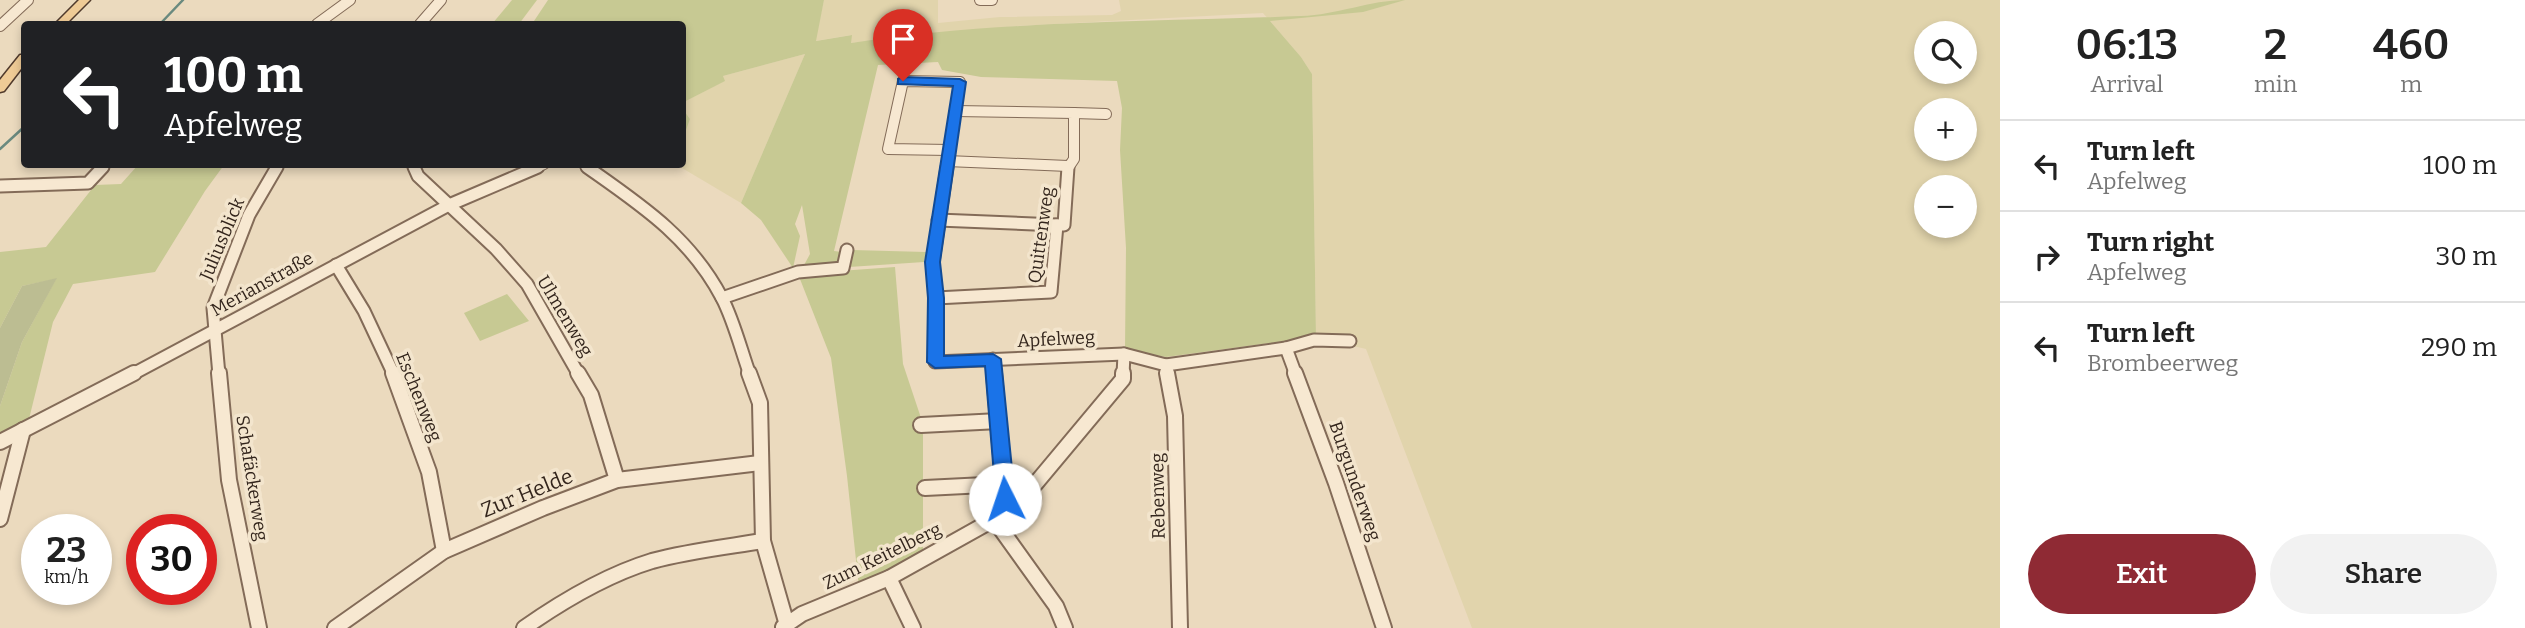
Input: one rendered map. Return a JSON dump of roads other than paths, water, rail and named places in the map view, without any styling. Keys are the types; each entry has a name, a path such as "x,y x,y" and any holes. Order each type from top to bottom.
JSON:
{"main road":[{"path":"63,21 85,0"},
{"path":"0,88 21,62"}],"street":[{"path":"0,26 28,0"},
{"path":"321,21 350,0"},
{"path":"423,21 441,0"},
{"path":"980,0 992,0"},
{"name":"Apfelweg","path":"948,155 888,149 903,81 960,82 933,262 936,298 935,362 1124,354 1166,365"},
{"path":"955,111 1106,114"},
{"name":"Quittenweg","path":"936,298 1051,292 1057,225 1064,225 1068,166 1074,159 1074,113"},
{"path":"948,155 1068,166"},
{"path":"0,186 88,183 101,168"},
{"name":"Juliusblick","path":"213,332 213,308 221,282 248,215 276,168"},
{"name":"Ulmenweg","path":"415,168 418,176 496,249 527,284 591,395 617,480"},
{"name":"Merianstraße","path":"0,442 213,332 449,205 535,168"},
{"path":"590,168 664,222 680,238 722,298 760,403 763,541 784,626"},
{"path":"938,220 1057,225"},
{"path":"722,298 798,272 843,268 847,250"},
{"name":"Eschenweg","path":"336,265 361,302 402,396 426,463 444,551"},
{"name":"Schafäckerweg","path":"213,332 229,480 259,628"},
{"path":"1166,365 1286,348 1314,341 1350,341"},
{"name":"Burgunderweg","path":"1286,348 1336,483 1384,628"},
{"name":"Zum Keitelberg","path":"784,626 803,621 889,578 1016,507 1123,379 1124,354"},
{"path":"993,359 1004,484 1000,517 1056,606 1066,628"},
{"name":"Rebenweg","path":"1166,365 1175,416 1180,628"},
{"path":"921,425 999,421"},
{"path":"0,519 23,430"},
{"name":"Zur Helde","path":"335,628 444,551 543,508 617,480 760,463"},
{"path":"925,488 1004,484"},
{"path":"524,628 552,608 611,577 671,556 763,541"},
{"path":"889,578 913,628"}],"waterway":[{"path":"163,21 183,0"},
{"path":"0,149 21,130"}]}
